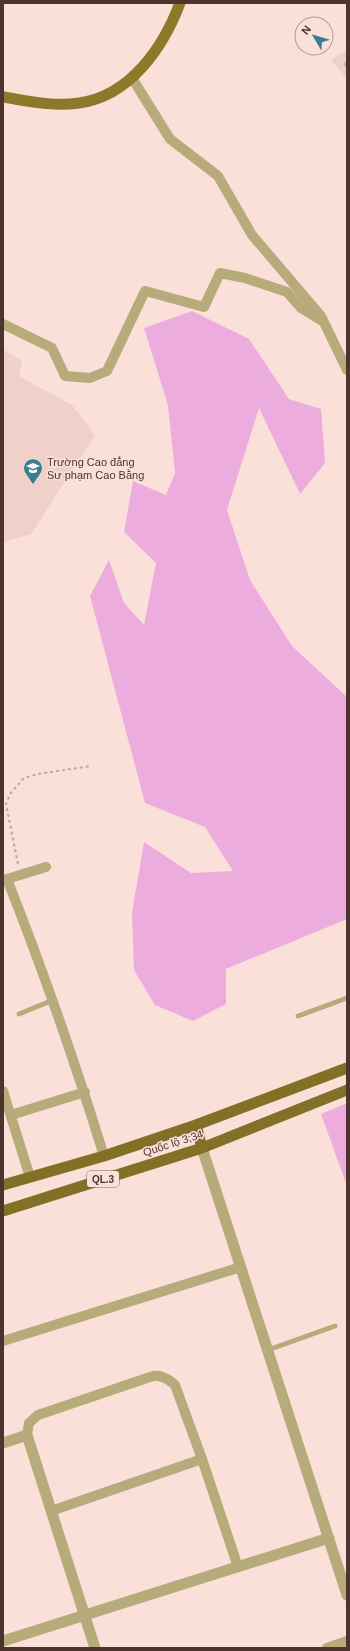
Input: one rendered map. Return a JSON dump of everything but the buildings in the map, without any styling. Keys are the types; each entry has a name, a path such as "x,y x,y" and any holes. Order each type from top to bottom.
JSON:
{"highway":[{"name":"Quốc lộ 3;34","path":"3,1185 104,1156 196,1125 347,1068"},
{"name":"Quốc lộ 3;34","path":"3,1212 202,1148 347,1090"},
{"path":"196,1125 202,1148"}],"main road":[{"path":"3,97 54,104 78,103 106,94 132,78 148,62 164,37 180,3"}],"street":[{"path":"132,78 170,138 218,176 252,235 321,316 347,370"},
{"path":"3,314 5,319 3,324 52,348 65,376 90,378 107,371 145,291 204,307 220,273 246,278 287,292 301,308 324,322"},
{"path":"46,868 5,880 53,1000 85,1092 104,1156"},
{"path":"3,1090 30,1177"},
{"path":"11,1115 85,1092"},
{"path":"202,1148 347,1595"},
{"path":"3,1341 241,1267"},
{"path":"93,1647 85,1617 27,1435 29,1423 38,1415 153,1376 159,1375 170,1380 175,1385 202,1458 238,1567"},
{"path":"3,1443 27,1435"},
{"path":"51,1511 202,1458"},
{"path":"3,1641 85,1617 329,1538"},
{"path":"327,1648 347,1641"}],"lane":[{"path":"298,1016 347,998"},
{"path":"19,1014 53,1000"},
{"path":"268,1350 335,1326"}],"path":[{"path":"20,875 6,804 10,794 24,778 38,774 91,766"}],"shaded area":[{"path":"347,50 347,79 331,60"},
{"path":"192,311 249,339 289,399 321,409 325,463 300,494 259,408 227,510 250,580 292,646 347,697 347,919 226,969 226,1004 193,1021 155,1005 134,970 132,913 144,842 191,873 233,871 205,827 145,803 90,596 109,560 124,603 144,625 156,563 124,532 133,481 166,495 175,473 168,405 144,328"},
{"name":"Trường Cao đẳng Sư phạm Cao Bằng","path":"3,349 22,361 19,376 72,405 95,435 31,534 3,542"},
{"path":"347,1103 347,1186 321,1114"}],"place":[{"name":"Trường Cao đẳng Sư phạm Cao Bằng","path":"33,485"}]}
